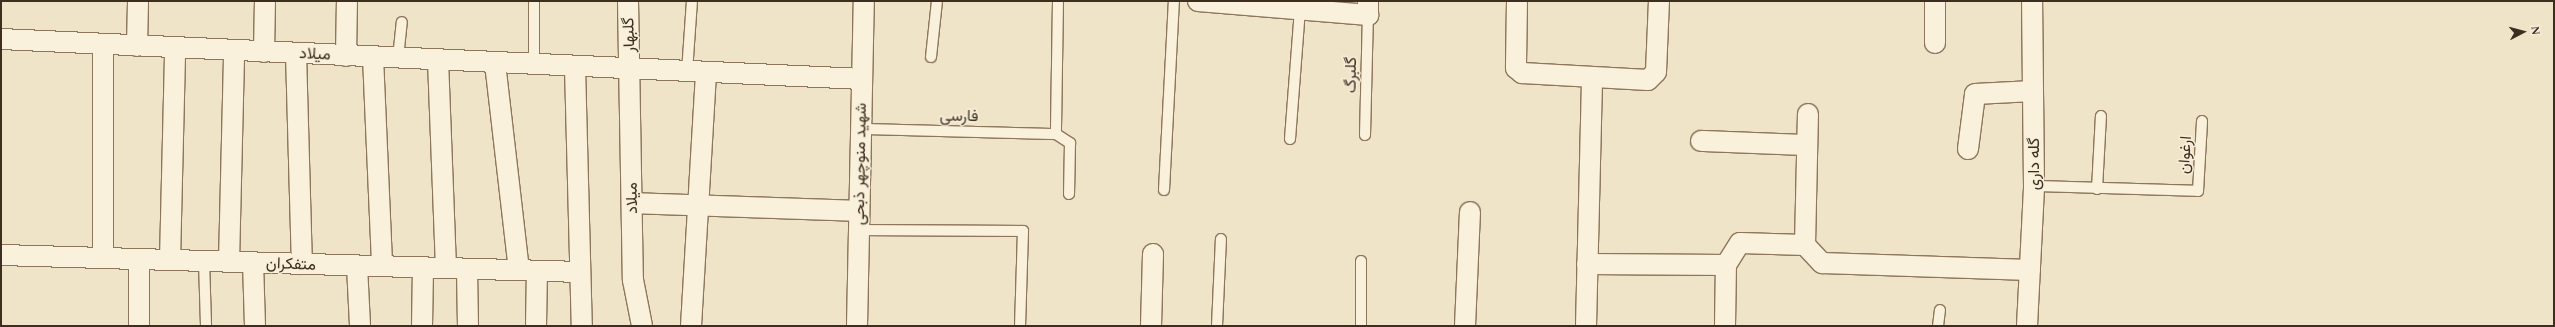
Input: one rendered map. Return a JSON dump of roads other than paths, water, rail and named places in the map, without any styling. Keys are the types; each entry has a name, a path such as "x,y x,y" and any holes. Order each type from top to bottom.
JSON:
{"street":[{"path":"137,46 138,1"},
{"path":"264,52 265,1"},
{"path":"346,56 347,1"},
{"name":"گلبهار","path":"628,1 630,69"},
{"name":"شهید منوچهر ذبحی","path":"856,326 864,1"},
{"path":"1208,1 1300,10 1368,8"},
{"path":"1517,1 1516,68 1522,73 1592,78 1653,78 1660,1"},
{"path":"1935,1 1935,44"},
{"name":"گله داری","path":"2027,326 2034,186 2032,1"},
{"name":"میلاد","path":"1,39 575,67 862,79"},
{"path":"103,44 103,258"},
{"path":"170,260 175,48"},
{"path":"229,262 234,50"},
{"path":"296,53 302,264"},
{"path":"373,57 382,266"},
{"path":"438,60 446,268"},
{"path":"495,63 536,326"},
{"path":"575,67 582,326"},
{"name":"میلاد","path":"630,69 633,280 642,326"},
{"path":"691,326 698,203 696,72"},
{"path":"1586,326 1592,78"},
{"path":"1968,149 1975,94 2033,91"},
{"path":"1808,114 1805,245 1822,263 2030,270"},
{"path":"1701,141 1807,145"},
{"path":"632,203 698,203 859,220"},
{"path":"1465,326 1470,212"},
{"path":"1725,326 1726,265 1740,243 1805,245"},
{"path":"1151,326 1154,254"},
{"name":"متفکران","path":"1,255 580,272"},
{"path":"139,259 139,326"},
{"path":"253,262 255,326"},
{"path":"1587,264 1726,265"},
{"path":"357,266 360,326"},
{"path":"422,326 423,268"},
{"path":"467,269 468,326"}],"lane":[{"path":"534,1 534,65"},
{"path":"692,1 696,72"},
{"path":"931,57 937,1"},
{"path":"1058,1 1056,134 1070,143 1070,194"},
{"path":"1164,190 1174,1"},
{"name":"گلبرگ","path":"1365,135 1368,8"},
{"path":"1290,139 1300,10"},
{"path":"398,58 402,22"},
{"path":"2034,186 2097,189 2100,116"},
{"name":"ارغوان","path":"2097,189 2198,191 2202,121"},
{"name":"فارسی","path":"861,129 1056,134"},
{"path":"859,220 1023,231 1020,326"},
{"path":"1217,326 1221,240"},
{"path":"204,261 206,326"},
{"path":"1361,261 1361,326"},
{"path":"1938,326 1940,310"}]}
